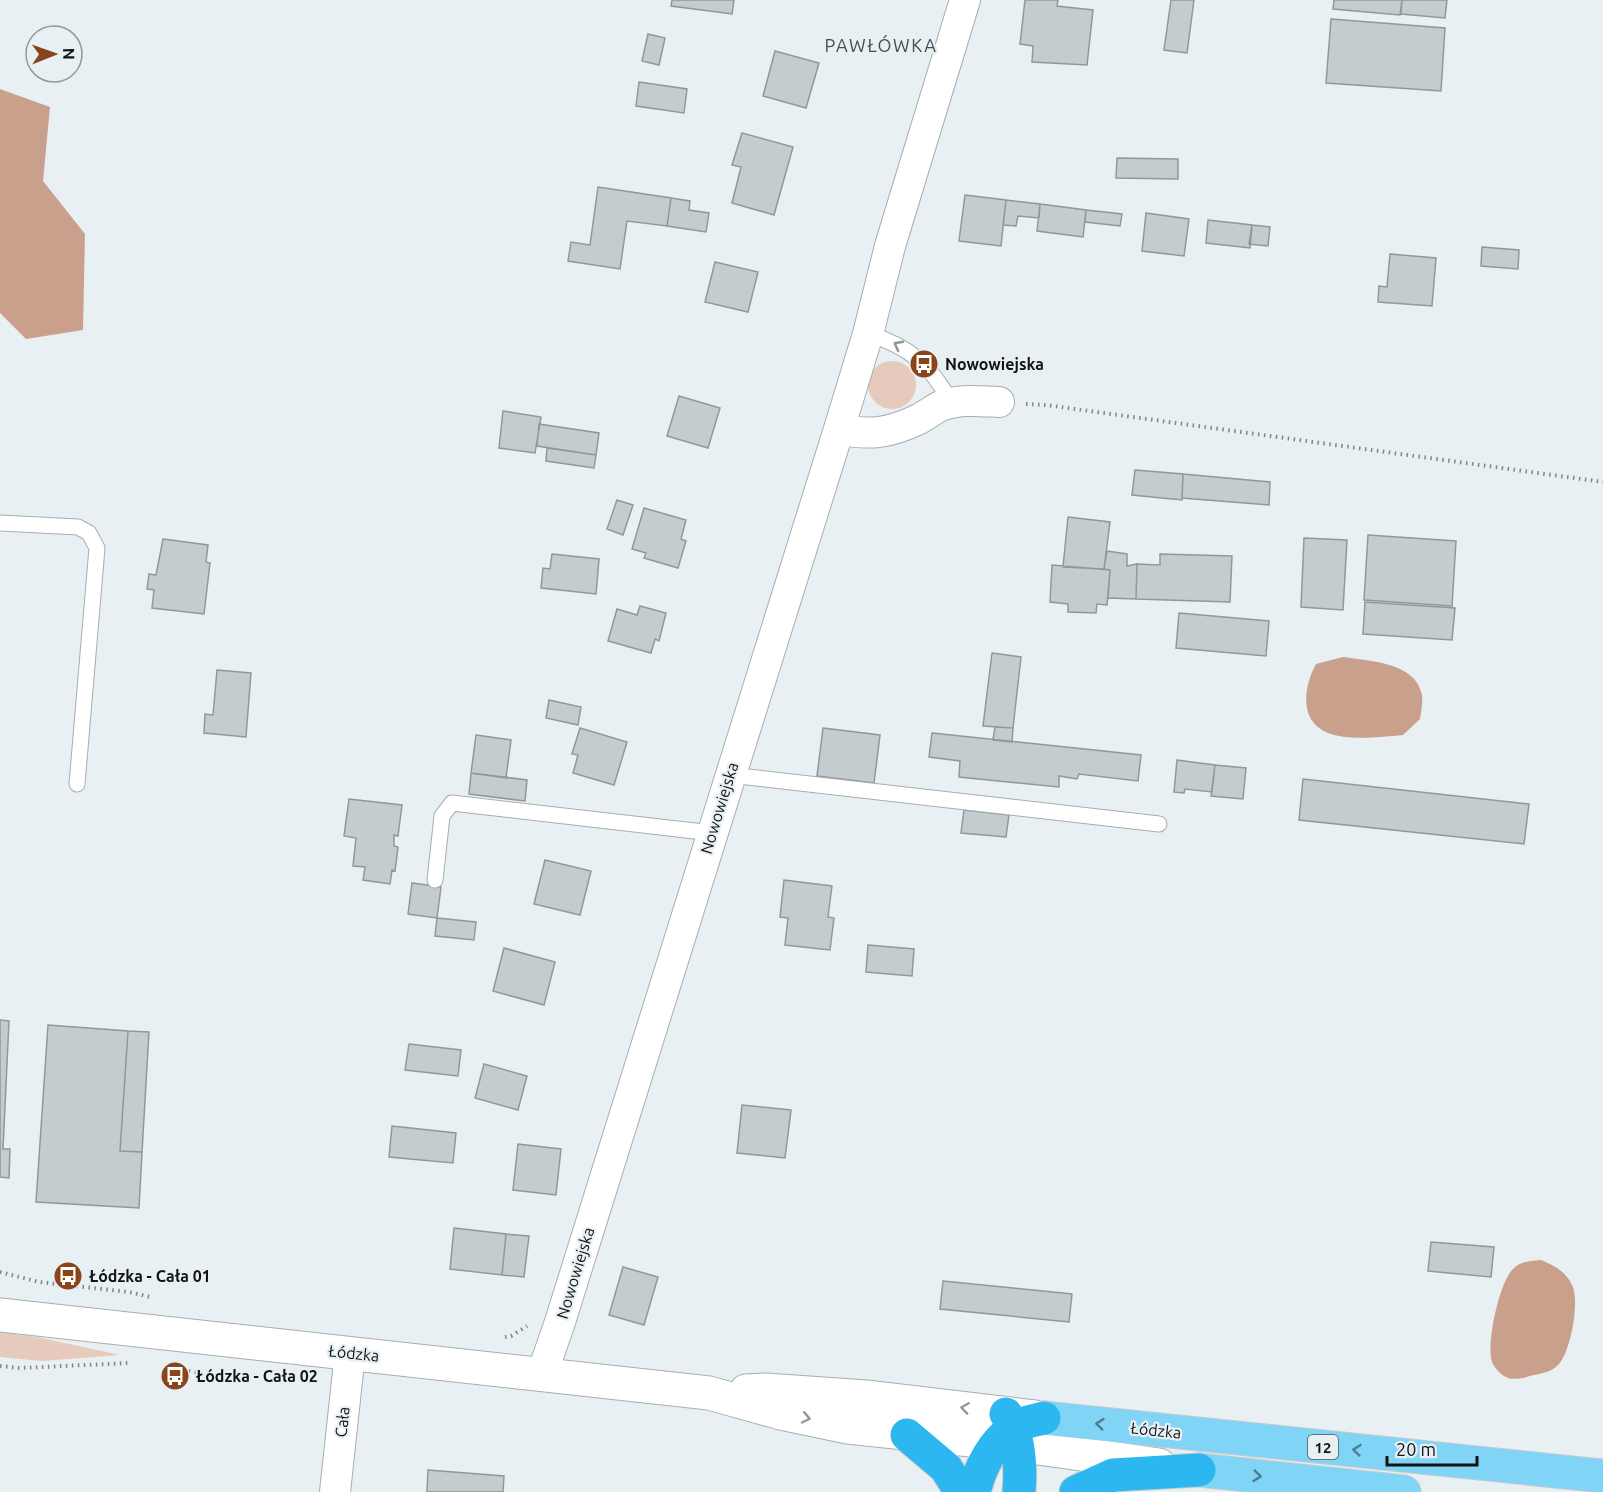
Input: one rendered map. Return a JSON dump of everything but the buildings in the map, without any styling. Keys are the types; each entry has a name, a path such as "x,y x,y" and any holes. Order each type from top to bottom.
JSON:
{"highway":[{"path":"974,1492 985,1462 1016,1430"},
{"path":"1016,1430 1020,1467 1019,1492"},
{"path":"907,1435 946,1468 961,1492"},
{"name":"12","path":"1076,1492 1113,1475 1199,1470"}],"main road":[{"name":"Łódzka","path":"0,1314 709,1393 782,1413 848,1427 907,1435 1016,1430 1603,1476"},
{"name":"Łódzka","path":"709,1393 766,1390 882,1398 1199,1470 1404,1492"}],"street":[{"name":"Nowowiejska","path":"542,1374 839,429 868,334 890,246 965,0"},
{"path":"839,429 860,434 878,434 919,419 940,406 951,403 967,400 999,402"},
{"name":"Cała","path":"335,1492 350,1353"}],"lane":[{"path":"868,334 892,341 911,352 941,384 951,403"},
{"path":"0,523 78,527 89,533 96,548 77,784"},
{"path":"730,775 1159,824"},
{"path":"435,880 442,816 452,803 712,833"}],"path":[{"path":"999,402 1046,405 1603,482"}],"shaded area":[{"path":"0,89 50,107 43,181 85,234 83,330 26,339 0,313"},
{"path":"887,361 897,361 909,368 916,380 916,390 909,402 897,409 887,409 872,398 868,390 868,380 879,365"},
{"path":"1343,657 1390,665 1411,676 1418,684 1422,695 1420,719 1403,735 1385,737 1345,737 1328,733 1318,727 1308,712 1306,702 1312,673 1316,664"},
{"path":"1541,1260 1559,1270 1572,1285 1575,1313 1567,1348 1559,1364 1553,1369 1522,1378 1508,1378 1492,1362 1492,1329 1498,1301 1507,1277 1515,1267 1525,1262"},
{"path":"0,1332 37,1337 120,1355 42,1361 0,1357"}],"place":[{"name":"Nowowiejska","path":"924,364"},
{"name":"Łódzka - Cała 01","path":"68,1276"},
{"name":"Łódzka - Cała 02","path":"175,1376"}],"district":[{"name":"PAWŁÓWKA","path":"881,45"}]}
